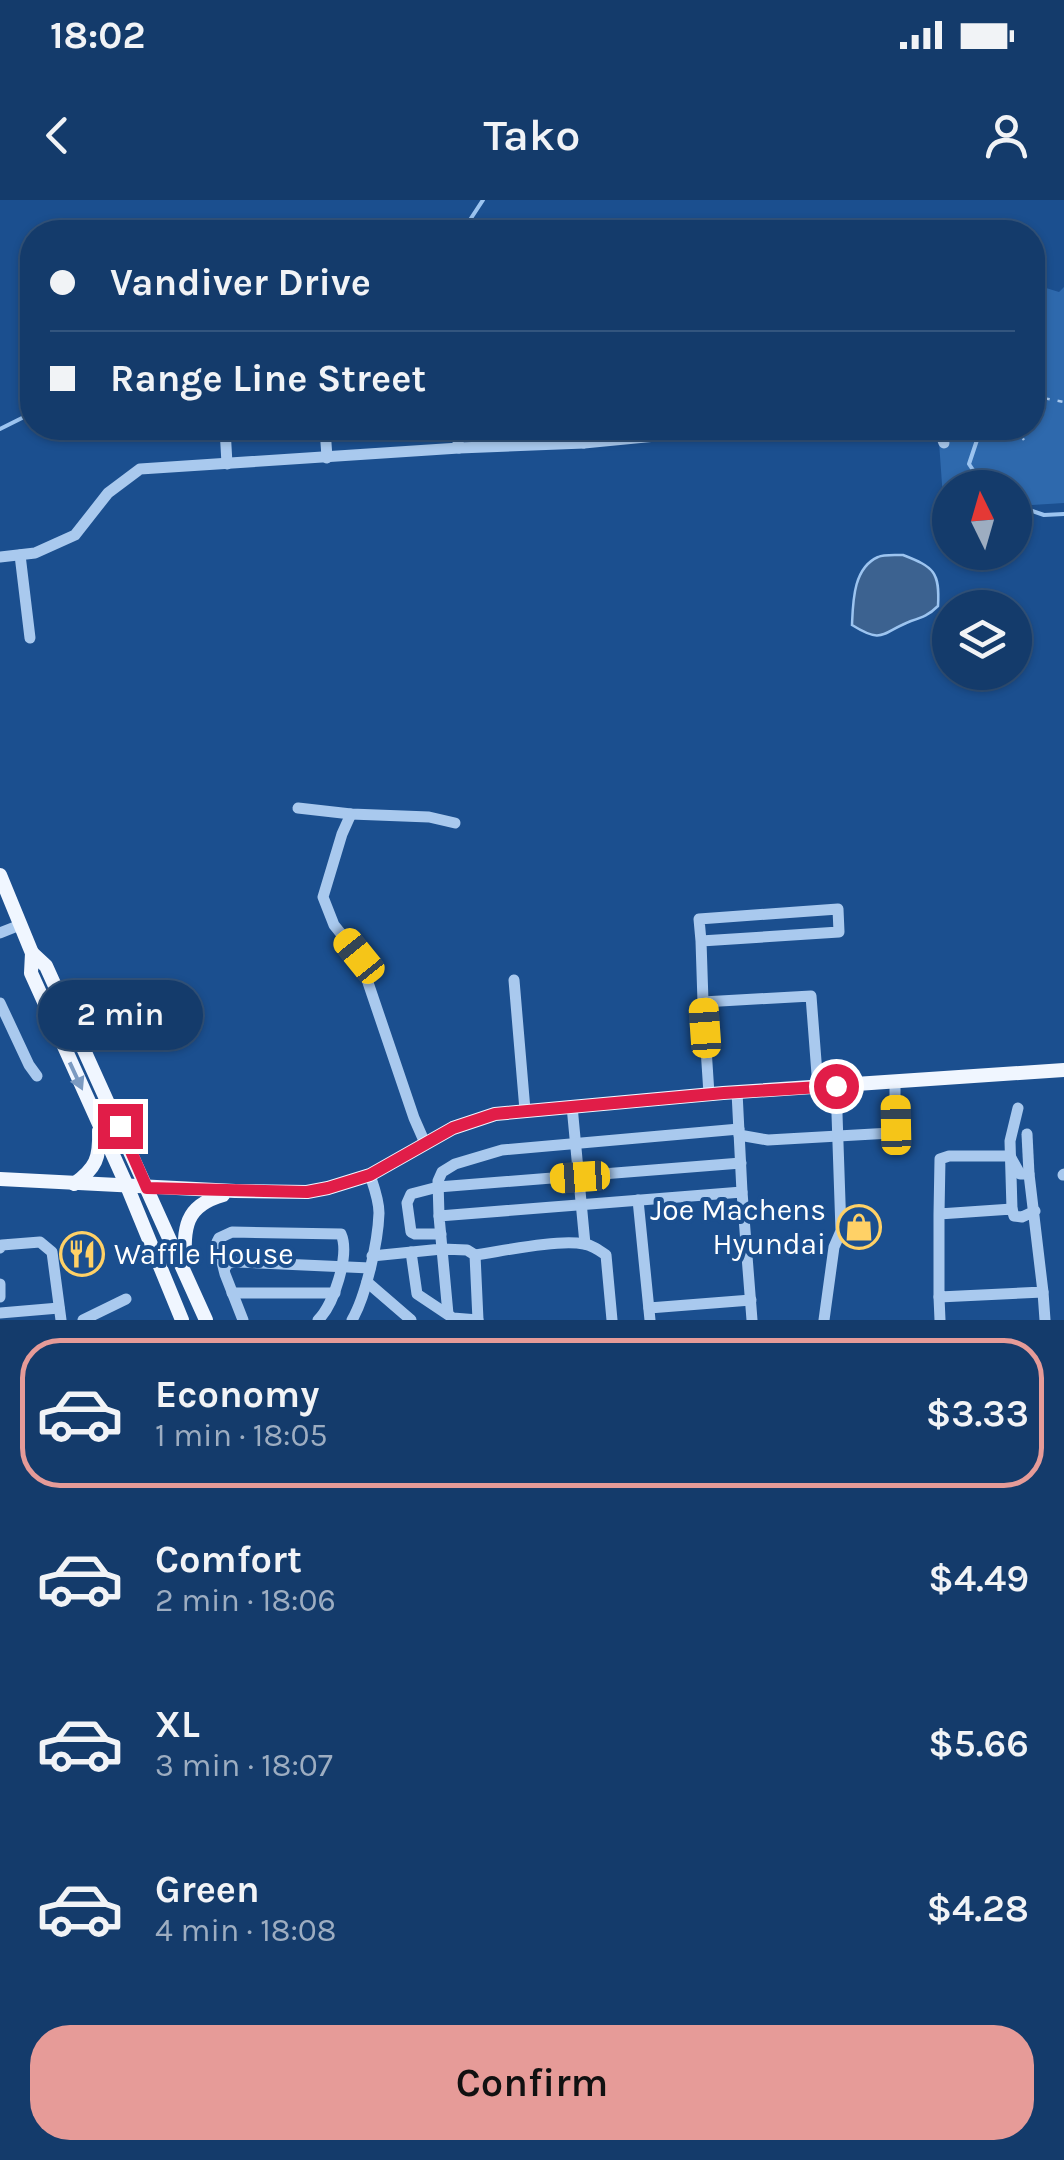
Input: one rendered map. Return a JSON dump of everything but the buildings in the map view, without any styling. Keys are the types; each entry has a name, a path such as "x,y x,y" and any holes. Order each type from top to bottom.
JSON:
{"main road":[{"path":"0,875 32,953 46,966 206,1320"},
{"path":"32,953 30,973 127,1186 182,1320"},
{"path":"0,1179 307,1192 370,1175 453,1128 495,1114 708,1094 1064,1070"},
{"path":"74,1184 96,1162 98,1125"},
{"path":"185,1269 186,1224 194,1210 212,1198 234,1191"}],"street":[{"path":"226,440 227,464"},
{"path":"325,440 327,458"},
{"path":"458,440 459,448"},
{"path":"0,557 35,553 75,534 108,494 140,469 615,440"},
{"path":"942,440 944,444"},
{"path":"20,554 30,638"},
{"path":"298,808 429,816 455,824"},
{"path":"351,814 323,897 334,925 359,956 425,1143"},
{"path":"701,941 839,932 838,909 699,920 708,1094"},
{"path":"0,933 20,925"},
{"path":"514,980 525,1110"},
{"path":"703,1002 811,996 818,1087"},
{"path":"0,1003 37,1076"},
{"path":"448,1314 438,1187 442,1172 455,1164 502,1150 739,1132 768,1140 891,1133 896,1125 895,1082"},
{"path":"824,1320 834,1248 841,1231 836,1086"},
{"path":"738,1092 752,1320"},
{"path":"572,1106 585,1244"},
{"path":"1018,1108 1010,1141 1012,1209 1014,1216 1022,1217 1035,1211"},
{"path":"1028,1134 1045,1320"},
{"path":"940,1320 940,1160 944,1156 1010,1156"},
{"path":"1010,1156 1020,1174 1029,1174"},
{"path":"441,1234 411,1232 407,1203 417,1190 740,1163"},
{"path":"352,1320 362,1304 379,1213 370,1175"},
{"path":"439,1216 742,1192"},
{"path":"638,1200 649,1314 751,1300"},
{"path":"939,1214 1012,1209"},
{"path":"242,1320 218,1238 232,1232 341,1234 345,1249 335,1293 318,1320"},
{"path":"0,1248 40,1242 52,1252 60,1314 0,1312"},
{"path":"225,1268 237,1262 340,1266 442,1248 466,1250 475,1255 585,1244 606,1255 612,1320"},
{"path":"411,1252 417,1294 459,1320 478,1320 475,1255"},
{"path":"367,1282 411,1320"},
{"path":"0,1284 0,1297"},
{"path":"939,1297 1043,1292"},
{"path":"232,1294 335,1293"},
{"path":"83,1320 126,1298"}],"shaded area":[{"path":"1064,287 1064,503 1032,505 1032,470 941,470 939,440 1045,440 1045,288 1059,292"},
{"path":"903,555 922,563 933,572 938,590 932,590 932,610 926,615 877,635 852,625 859,577 870,562 881,556"}],"waterway":[{"path":"470,220 483,200"},
{"path":"0,429 20,419"},
{"path":"973,470 969,464 977,440"},
{"path":"1032,511 1064,514"}],"place":[{"name":"Joe Machens Hyundai","path":"859,1227"},
{"name":"Waffle House","path":"82,1254"}],"route":[{"path":"120,1126 147,1188 307,1192 370,1175 453,1128 495,1114 836,1086"}]}
